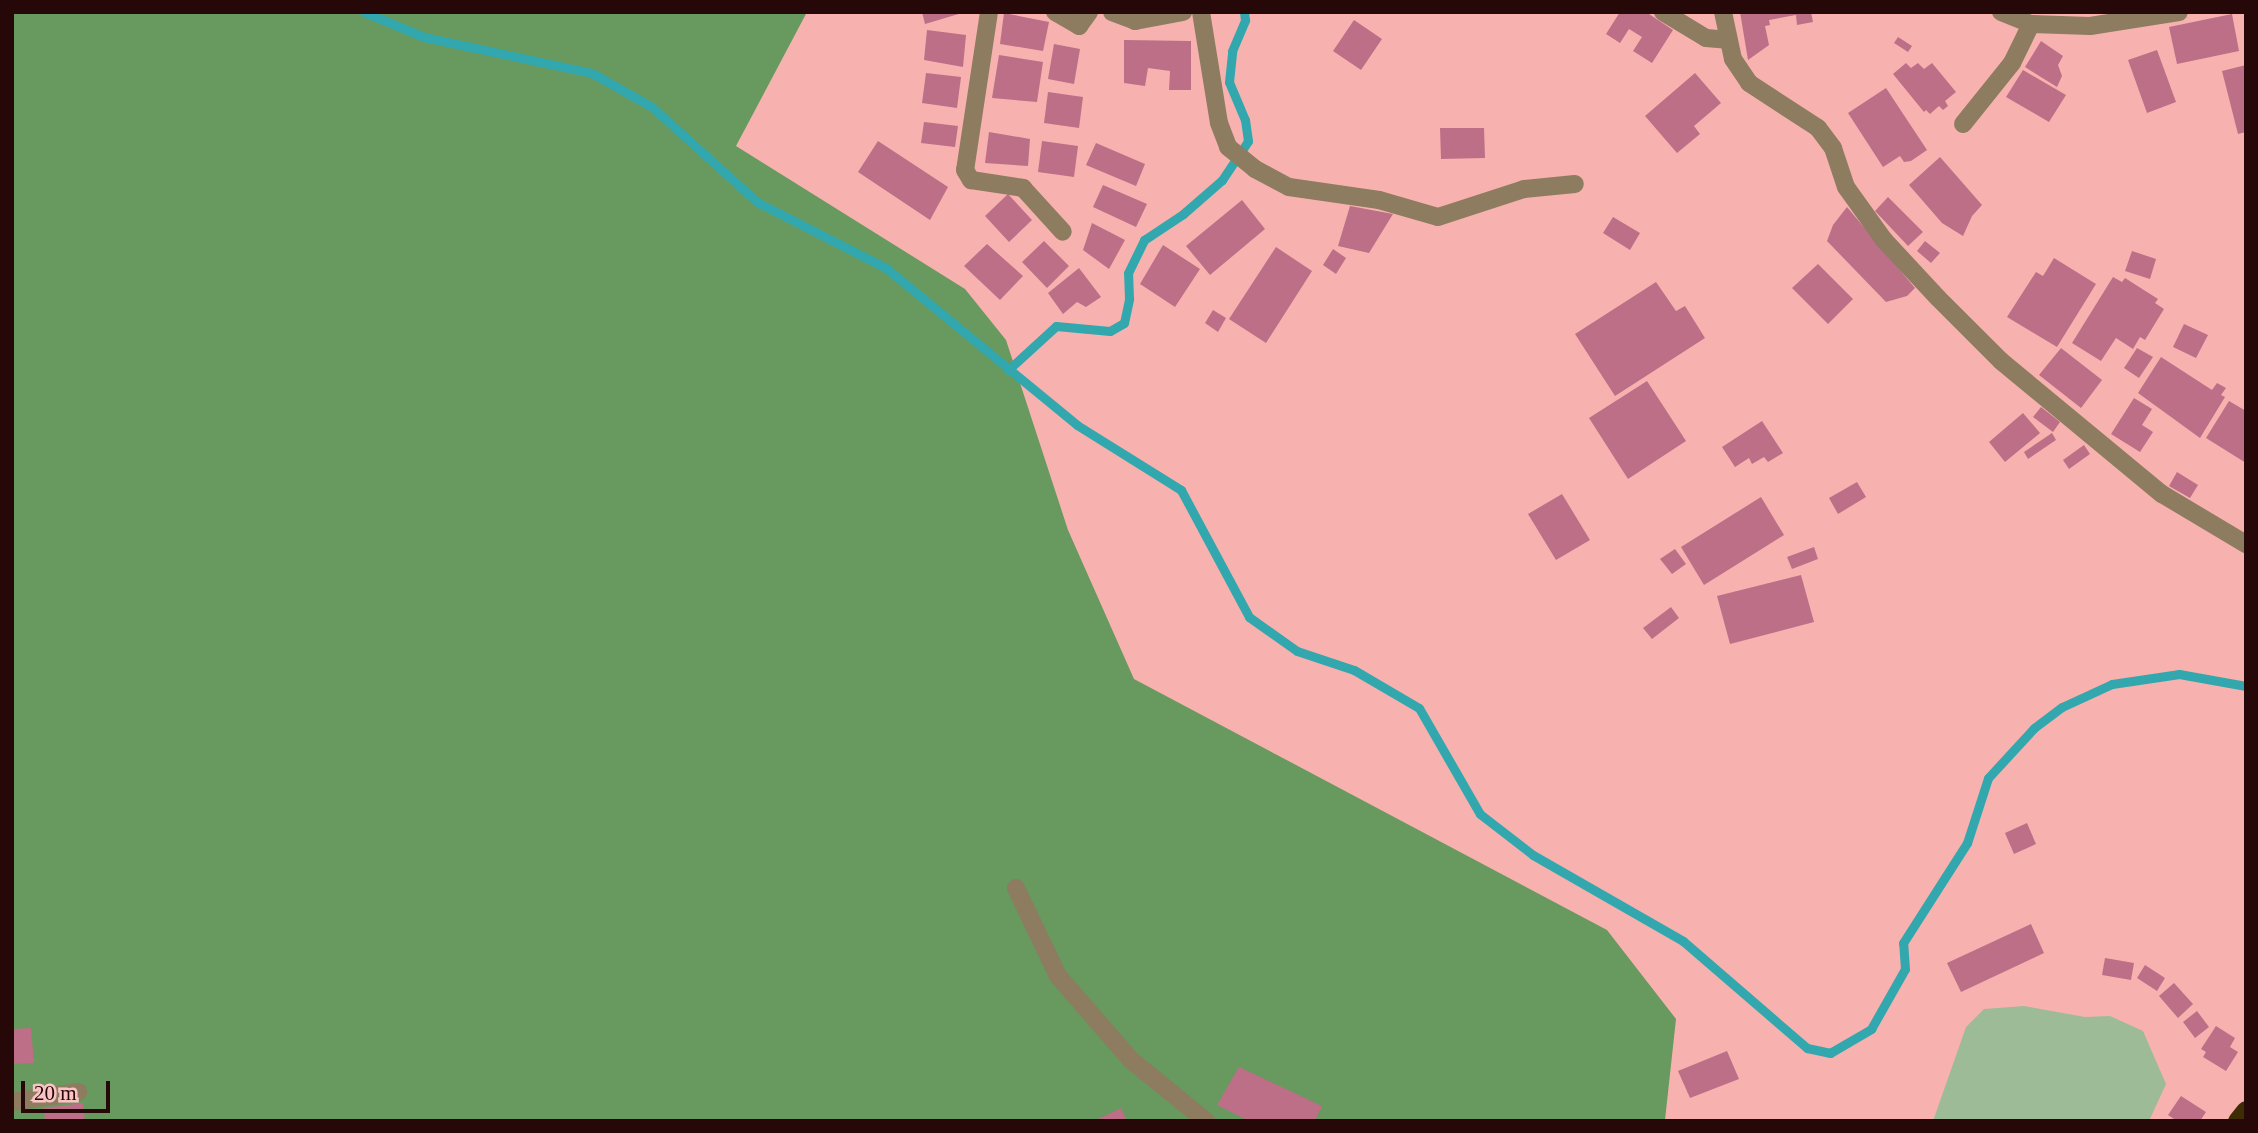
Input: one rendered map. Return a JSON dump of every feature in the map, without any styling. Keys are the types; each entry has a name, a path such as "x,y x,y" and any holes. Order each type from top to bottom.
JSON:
{"highway":[{"path":"2238,1121 2246,1111"}],"street":[{"path":"989,12 965,170 971,180 1023,188 1063,232"},
{"path":"1055,12 1079,26 1088,12"},
{"path":"1112,12 1135,21 1184,12"},
{"path":"1201,12 1219,123 1228,147 1255,169 1289,187 1379,200 1438,217 1524,189 1575,184"},
{"path":"1663,12 1706,38 1727,40"},
{"path":"1723,12 1733,59 1749,83 1818,128 1833,148 1846,187 1884,240 2001,361 2162,494 2246,544"},
{"path":"2001,12 2031,24 2090,26 2179,12"},
{"path":"1963,124 2012,63 2031,24"},
{"path":"1016,888 1058,976 1131,1060 1206,1121"},
{"path":"12,1102 78,1092"}],"green space":[{"path":"12,12 807,12 736,146 965,289 1006,340 1068,530 1134,679 1607,930 1676,1019 1665,1120 12,1121"},
{"path":"2024,1006 2085,1017 2110,1016 2143,1031 2166,1084 2149,1121 1933,1121 1966,1027 1984,1009"}],"building":[{"path":"922,12 962,12 962,13 925,24"},
{"path":"1620,12 1646,12 1673,30 1652,63 1633,51 1642,37 1629,29 1620,43 1606,34"},
{"path":"1740,12 1811,12 1813,22 1797,25 1796,15 1769,20 1770,25 1765,26 1769,45 1748,60"},
{"path":"1004,13 1049,22 1043,51 1000,44"},
{"path":"2232,14 2239,51 2177,64 2169,27"},
{"path":"1354,20 1382,39 1361,70 1333,51"},
{"path":"927,30 966,35 963,67 924,60"},
{"path":"1898,37 1912,46 1908,52 1894,43"},
{"path":"1124,40 1191,41 1191,90 1169,90 1170,71 1148,68 1145,86 1124,83"},
{"path":"2041,41 2063,56 2058,65 2062,76 2057,87 2025,67"},
{"path":"1054,44 1080,49 1074,84 1048,79"},
{"path":"2157,50 2176,102 2147,113 2128,60"},
{"path":"999,55 1043,62 1037,102 992,98"},
{"path":"1906,63 1911,68 1918,63 1924,69 1932,63 1956,92 1945,101 1948,106 1943,110 1939,106 1930,114 1926,110 1924,112 1893,74"},
{"path":"2246,65 2246,132 2238,134 2222,71"},
{"path":"2023,70 2066,95 2049,122 2006,97"},
{"path":"926,73 961,77 957,108 922,103"},
{"path":"1695,73 1721,103 1694,126 1700,134 1677,153 1645,116"},
{"path":"1886,88 1927,150 1911,161 1904,162 1900,156 1883,167 1848,113"},
{"path":"1048,92 1083,97 1079,128 1044,123"},
{"path":"924,122 958,126 955,147 921,143"},
{"path":"1440,128 1484,128 1485,158 1441,159"},
{"path":"989,132 1030,139 1028,166 985,163"},
{"path":"878,141 948,187 930,220 858,172"},
{"path":"1042,141 1078,146 1074,177 1038,172"},
{"path":"1096,143 1145,164 1136,186 1086,165"},
{"path":"1940,157 1982,205 1972,216 1963,236 1942,223 1909,185"},
{"path":"1103,185 1147,204 1136,227 1093,207"},
{"path":"1008,194 1032,220 1009,242 985,216"},
{"path":"1888,197 1923,232 1908,246 1875,211"},
{"path":"1242,200 1265,229 1210,275 1186,246"},
{"path":"1350,206 1393,214 1369,253 1338,246"},
{"path":"1847,207 1915,288 1907,296 1886,302 1827,241 1833,225"},
{"path":"1613,217 1640,233 1630,250 1603,233"},
{"path":"1092,223 1125,240 1109,269 1083,250"},
{"path":"1044,241 1069,266 1047,288 1022,262"},
{"path":"1925,241 1940,253 1931,263 1917,251"},
{"path":"987,244 1023,276 1000,300 964,266"},
{"path":"1163,245 1200,269 1175,307 1140,284"},
{"path":"1276,247 1312,271 1266,343 1229,319"},
{"path":"1333,249 1346,258 1336,274 1323,265"},
{"path":"2132,251 2156,259 2150,279 2125,271"},
{"path":"2054,258 2096,284 2057,347 2007,317 2036,272 2043,276"},
{"path":"1818,264 1853,299 1828,324 1792,288"},
{"path":"1079,268 1101,297 1086,307 1077,302 1063,314 1048,293"},
{"path":"2113,277 2122,282 2125,278 2158,299 2155,303 2164,309 2145,340 2140,337 2133,349 2116,338 2101,361 2072,343"},
{"path":"1656,282 1676,311 1685,306 1705,338 1615,396 1575,334"},
{"path":"1213,310 1226,318 1218,332 1205,323"},
{"path":"2184,324 2208,335 2196,358 2173,347"},
{"path":"2061,348 2102,380 2081,408 2039,375"},
{"path":"2137,348 2153,357 2139,378 2124,368"},
{"path":"2161,357 2212,390 2217,383 2226,388 2221,395 2225,397 2200,438 2138,393"},
{"path":"1647,381 1686,441 1628,479 1589,418"},
{"path":"2134,398 2152,409 2142,425 2153,432 2140,452 2111,434"},
{"path":"2229,401 2246,411 2246,463 2206,438"},
{"path":"2041,407 2060,422 2053,432 2033,417"},
{"path":"2023,413 2040,433 2005,462 1989,442"},
{"path":"1762,421 1783,453 1768,462 1764,457 1752,464 1749,458 1735,467 1722,447"},
{"path":"2052,433 2056,440 2028,459 2024,452"},
{"path":"2084,445 2090,454 2069,469 2063,460"},
{"path":"2177,472 2198,485 2190,498 2169,486"},
{"path":"1857,482 1866,497 1838,514 1829,498"},
{"path":"1562,494 1590,540 1556,560 1528,514"},
{"path":"1761,497 1784,535 1704,585 1681,547"},
{"path":"1814,547 1818,559 1792,569 1787,557"},
{"path":"1675,549 1686,564 1672,574 1660,559"},
{"path":"1801,575 1814,622 1730,644 1717,596"},
{"path":"1671,607 1679,618 1652,639 1643,628"},
{"path":"2027,823 2036,844 2014,854 2005,833"},
{"path":"2031,924 2044,953 1961,992 1947,963"},
{"path":"2105,958 2134,963 2131,980 2102,975"},
{"path":"2145,965 2165,978 2157,991 2137,978"},
{"path":"2174,983 2193,1004 2178,1018 2159,996"},
{"path":"2197,1011 2209,1027 2195,1038 2183,1022"},
{"path":"2216,1026 2235,1038 2230,1047 2238,1052 2226,1071 2203,1057 2206,1052 2201,1049"},
{"path":"31,1028 34,1063 12,1064 12,1029"},
{"path":"1727,1051 1739,1079 1690,1098 1678,1071"},
{"path":"1239,1067 1322,1106 1315,1121 1249,1121 1217,1105"},
{"path":"2181,1096 2206,1112 2200,1121 2177,1121 2168,1115"},
{"path":"83,1103 85,1121 45,1121 44,1108"},
{"path":"1121,1108 1127,1121 1094,1121"}],"waterway":[{"path":"364,12 424,37 592,73 652,107 757,202 886,268 1077,425 1181,490 1249,617 1297,651 1354,670 1419,708 1480,814 1533,855 1683,941 1807,1048 1830,1053 1871,1029 1905,969 1903,943 1967,843 1988,778 2034,728 2062,707 2112,684 2179,674 2246,686"},
{"path":"1008,370 1056,326 1110,331 1124,323 1129,299 1128,273 1144,240 1183,214 1222,180 1248,141 1245,120 1229,82 1232,51 1245,20 1244,12"}]}
